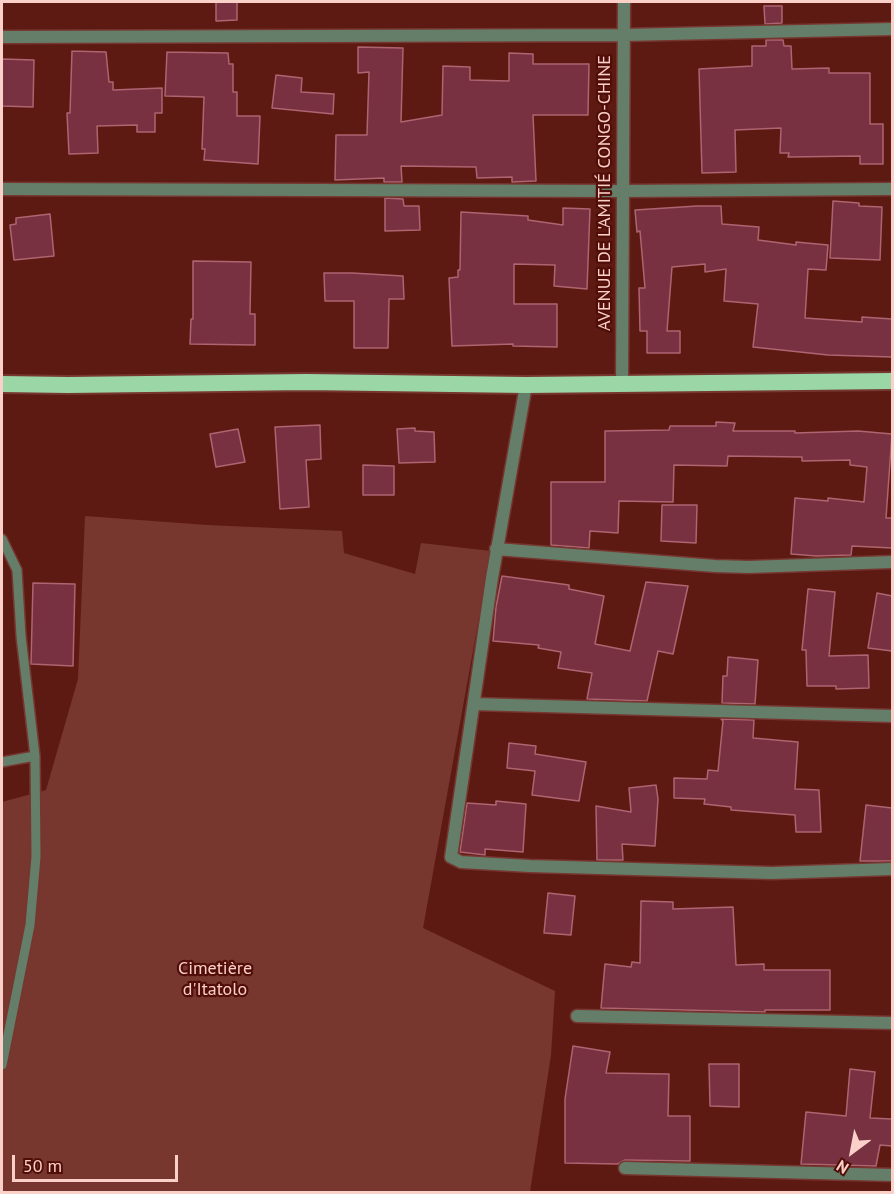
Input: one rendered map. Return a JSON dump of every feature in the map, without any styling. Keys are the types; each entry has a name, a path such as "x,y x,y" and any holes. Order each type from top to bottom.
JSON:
{"highway":[{"path":"2,384 68,386 306,382 526,385 892,381"}],"street":[{"name":"AVENUE DE L'AMITIÉ CONGO-CHINE","path":"622,384 624,2"},
{"path":"2,37 624,35 892,29"},
{"path":"2,189 623,191 892,189"},
{"path":"526,385 496,549 451,857 455,860 530,866 785,873 892,869"},
{"path":"496,549 715,566 892,562"},
{"path":"474,704 892,716"},
{"path":"577,1016 892,1023"},
{"path":"625,1168 892,1175"}],"lane":[{"path":"2,539 17,570 21,636 35,756 36,857 30,925 6,1022 2,1065"},
{"path":"2,762 35,756"}],"green space":[{"name":"Cimetière d'Itatolo","path":"85,516 207,525 342,531 344,553 415,574 421,543 491,551 423,928 555,991 551,1055 530,1192 2,1192 2,802 46,790 78,679"}],"building":[{"path":"216,2 237,2 237,20 216,21"},
{"path":"764,6 782,6 782,23 765,24"},
{"path":"766,40 783,40 784,46 791,46 792,69 829,68 829,73 870,73 870,124 883,124 883,164 860,164 860,156 788,157 789,153 780,153 781,128 735,130 736,172 702,173 699,69 752,66 752,46 766,46"},
{"path":"358,47 403,48 401,122 442,115 443,66 470,67 470,80 509,81 509,53 533,54 533,64 589,64 588,115 533,115 536,181 512,182 512,177 477,178 476,167 401,166 402,182 384,182 384,178 335,180 336,135 367,135 369,72 358,73"},
{"path":"72,51 106,52 109,82 113,82 113,90 162,88 162,113 155,113 155,132 137,132 137,125 97,126 98,153 69,154 67,113 70,113"},
{"path":"167,52 228,53 229,64 233,64 233,92 237,92 237,116 260,116 258,164 204,160 205,149 202,149 204,97 165,96"},
{"path":"2,59 34,60 33,107 2,106"},
{"path":"276,75 302,78 301,92 334,94 333,114 272,108"},
{"path":"385,198 403,199 404,206 419,206 420,230 385,231"},
{"path":"833,201 859,203 859,206 882,207 880,260 830,258"},
{"path":"721,206 722,224 759,227 758,240 796,245 796,242 828,245 826,270 808,269 805,318 862,322 862,317 892,319 892,357 828,355 753,347 758,304 724,301 726,269 705,272 705,264 672,267 667,331 680,331 680,353 647,353 647,331 640,331 639,288 645,288 640,231 637,232 635,210"},
{"path":"563,208 590,209 587,289 554,286 555,265 514,264 514,304 557,304 557,347 513,346 513,344 452,346 449,278 458,277 458,270 460,270 461,212 528,216 528,220 563,225"},
{"path":"50,214 54,256 14,260 10,225 16,224 16,218"},
{"path":"193,261 251,262 250,314 255,314 255,345 190,344 191,319 193,319"},
{"path":"324,273 403,276 404,299 389,299 388,348 354,348 354,301 325,301"},
{"path":"716,422 735,423 733,431 795,431 795,433 858,431 892,434 886,518 892,518 892,548 852,546 851,555 791,554 795,498 828,501 828,498 864,502 867,467 850,465 850,460 802,461 802,457 728,456 727,466 674,465 673,502 619,501 618,533 590,531 589,548 551,545 551,482 605,482 605,431 669,430 670,426 716,426"},
{"path":"320,425 321,459 306,460 309,507 280,509 275,427"},
{"path":"415,428 415,431 434,432 435,462 399,463 397,429"},
{"path":"238,429 245,462 216,467 210,434"},
{"path":"363,465 394,466 394,495 363,495"},
{"path":"662,505 697,505 696,543 661,541"},
{"path":"502,576 569,585 569,589 604,596 595,644 630,651 646,582 688,586 673,654 658,651 647,701 587,699 592,673 558,668 561,652 538,648 539,645 493,641"},
{"path":"33,583 75,584 73,666 31,664"},
{"path":"808,589 835,592 829,656 868,655 869,688 836,689 836,686 807,686 806,650 802,650"},
{"path":"877,593 892,596 892,651 868,648"},
{"path":"728,657 758,660 755,704 722,703 723,676 727,676"},
{"path":"721,719 754,720 753,738 798,742 795,789 819,790 821,832 796,832 795,815 731,810 731,807 704,804 705,799 674,798 674,778 707,779 708,770 718,771 723,721"},
{"path":"509,743 536,746 535,754 586,762 579,801 532,795 535,771 507,768"},
{"path":"656,785 658,799 655,846 622,844 623,860 597,860 596,806 631,812 629,788"},
{"path":"496,801 526,804 523,852 485,849 485,855 460,852 467,803 496,805"},
{"path":"866,805 892,808 892,861 860,861"},
{"path":"548,893 575,896 571,935 544,933"},
{"path":"641,901 673,902 673,909 733,907 736,965 764,964 764,970 830,970 830,1010 765,1010 765,1012 601,1008 605,964 631,967 632,962 640,963"},
{"path":"573,1046 610,1052 606,1073 669,1074 668,1116 690,1116 690,1161 625,1160 618,1164 565,1163 565,1099"},
{"path":"709,1064 739,1064 739,1107 710,1106"},
{"path":"850,1069 875,1072 870,1118 892,1119 892,1146 880,1145 876,1166 801,1164 806,1112 846,1116"}]}
